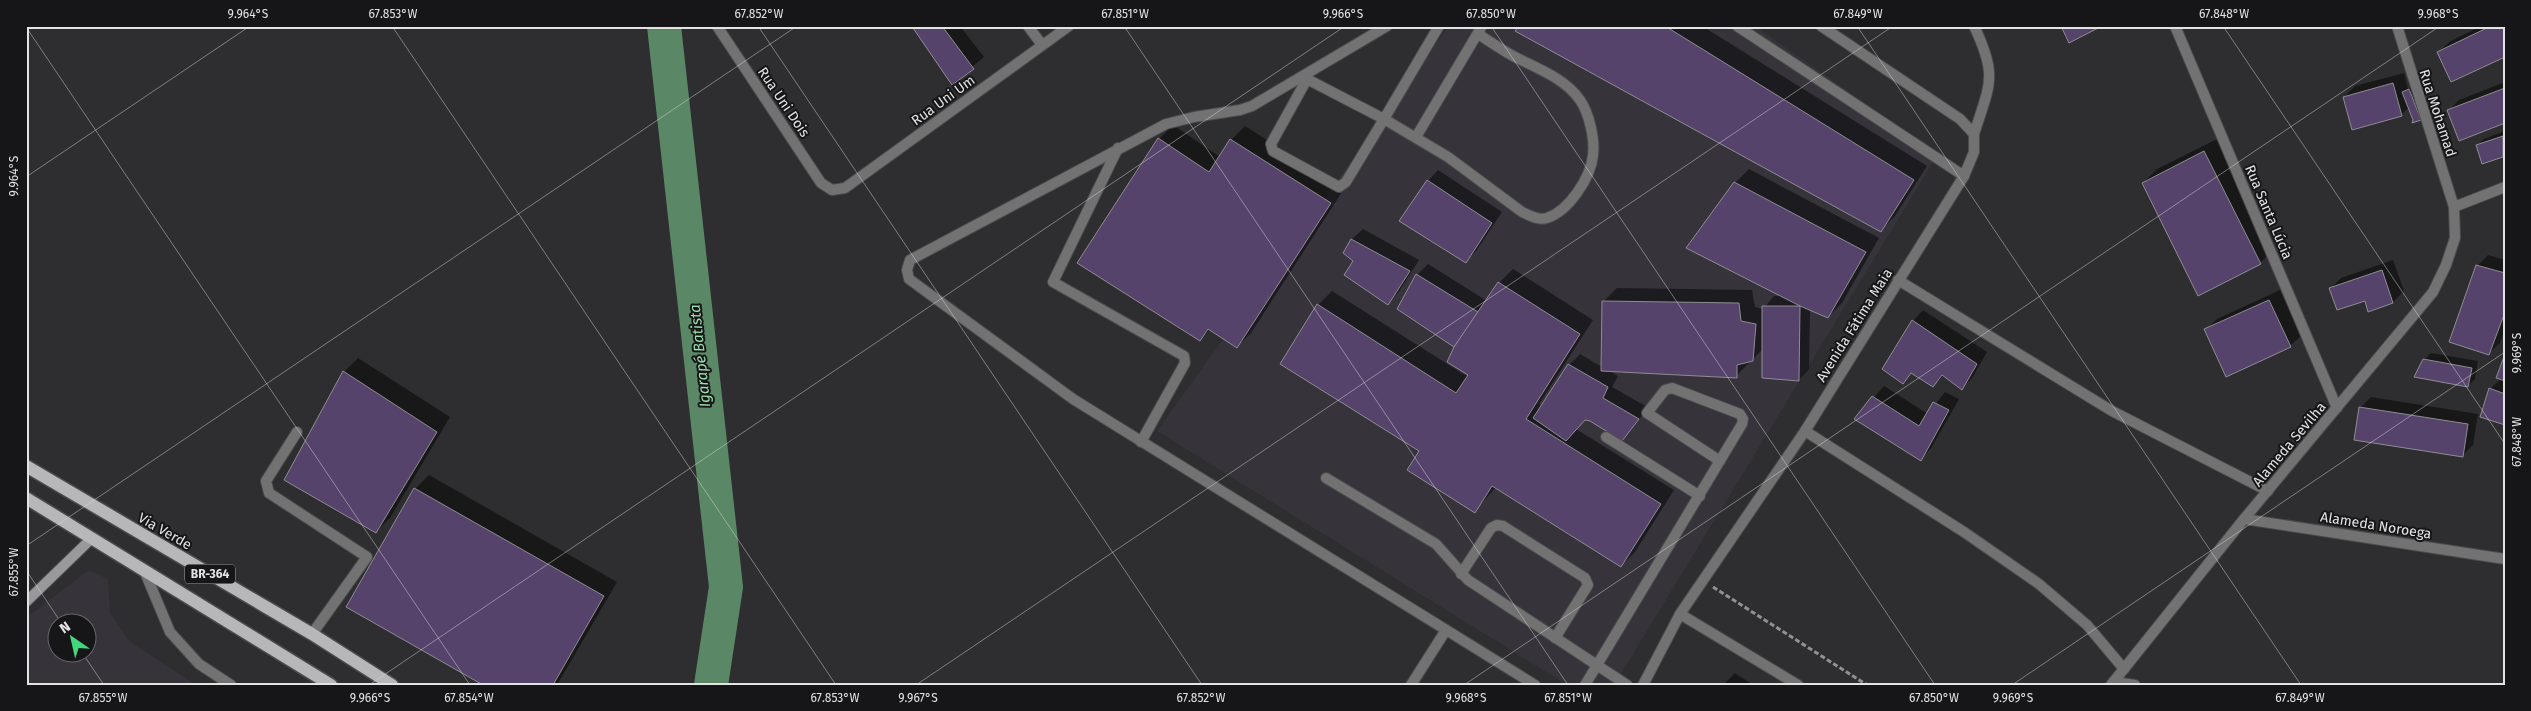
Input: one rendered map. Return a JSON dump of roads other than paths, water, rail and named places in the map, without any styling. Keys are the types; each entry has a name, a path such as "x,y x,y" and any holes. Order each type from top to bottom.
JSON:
{"main road":[{"name":"Via Verde","path":"26,466 312,634 392,685"},
{"name":"BR-364","path":"26,498 331,685"}],"street":[{"name":"Rua Uni Dois","path":"717,26 821,183 832,190"},
{"path":"1028,26 1042,45"},
{"name":"Rua Uni Um","path":"832,190 845,188 1069,26"},
{"path":"1387,26 1303,78 1252,106 1240,110 1179,120 1118,148 910,260 907,270 909,280 1073,399 1534,685"},
{"path":"1303,78 1271,148 1339,187 1346,182 1439,26"},
{"path":"1737,26 1964,176"},
{"path":"1821,26 1960,120 1974,134"},
{"name":"Avenida Fátima Maia","path":"1643,685 1680,614 1805,431 1964,176 1974,152 1974,134 1990,82 1986,51 1974,26"},
{"name":"Rua Santa Lúcia","path":"2175,26 2338,408"},
{"name":"Rua Mohamad","path":"2397,26 2454,207"},
{"path":"1303,78 1416,137 1448,157 1522,212 1533,217 1546,219 1559,212 1570,201 1587,174 1593,155 1593,144 1587,113 1577,96 1565,84 1480,30 1416,137"},
{"path":"1118,148 1053,282 1184,356 1185,363 1141,442"},
{"path":"2454,207 2505,187"},
{"name":"Alameda Sevilha","path":"2112,683 2244,519 2433,292 2446,265 2455,238 2454,207"},
{"path":"1898,280 2112,411 2268,491"},
{"path":"1585,685 1700,496 1742,424 1743,419 1740,414 1672,388 1665,390 1647,413 1720,461"},
{"path":"1805,431 1964,532 2039,584 2087,625 2124,669"},
{"path":"297,432 266,481 269,492 366,556 312,634"},
{"path":"1606,437 1700,496"},
{"path":"1326,478 1436,544 1461,574 1627,685"},
{"name":"Alameda Noroega","path":"2244,519 2505,559"},
{"path":"1461,574 1490,528 1497,525 1503,526 1585,578 1588,585 1555,638"},
{"path":"26,602 92,538"},
{"path":"144,570 170,632 199,664 231,685"},
{"path":"1680,614 1798,685"},
{"path":"1411,685 1446,630"},
{"path":"2112,683 2135,685"}],"waterway":[{"name":"Igarapé Batista","path":"664,26 726,587 711,685"}]}
